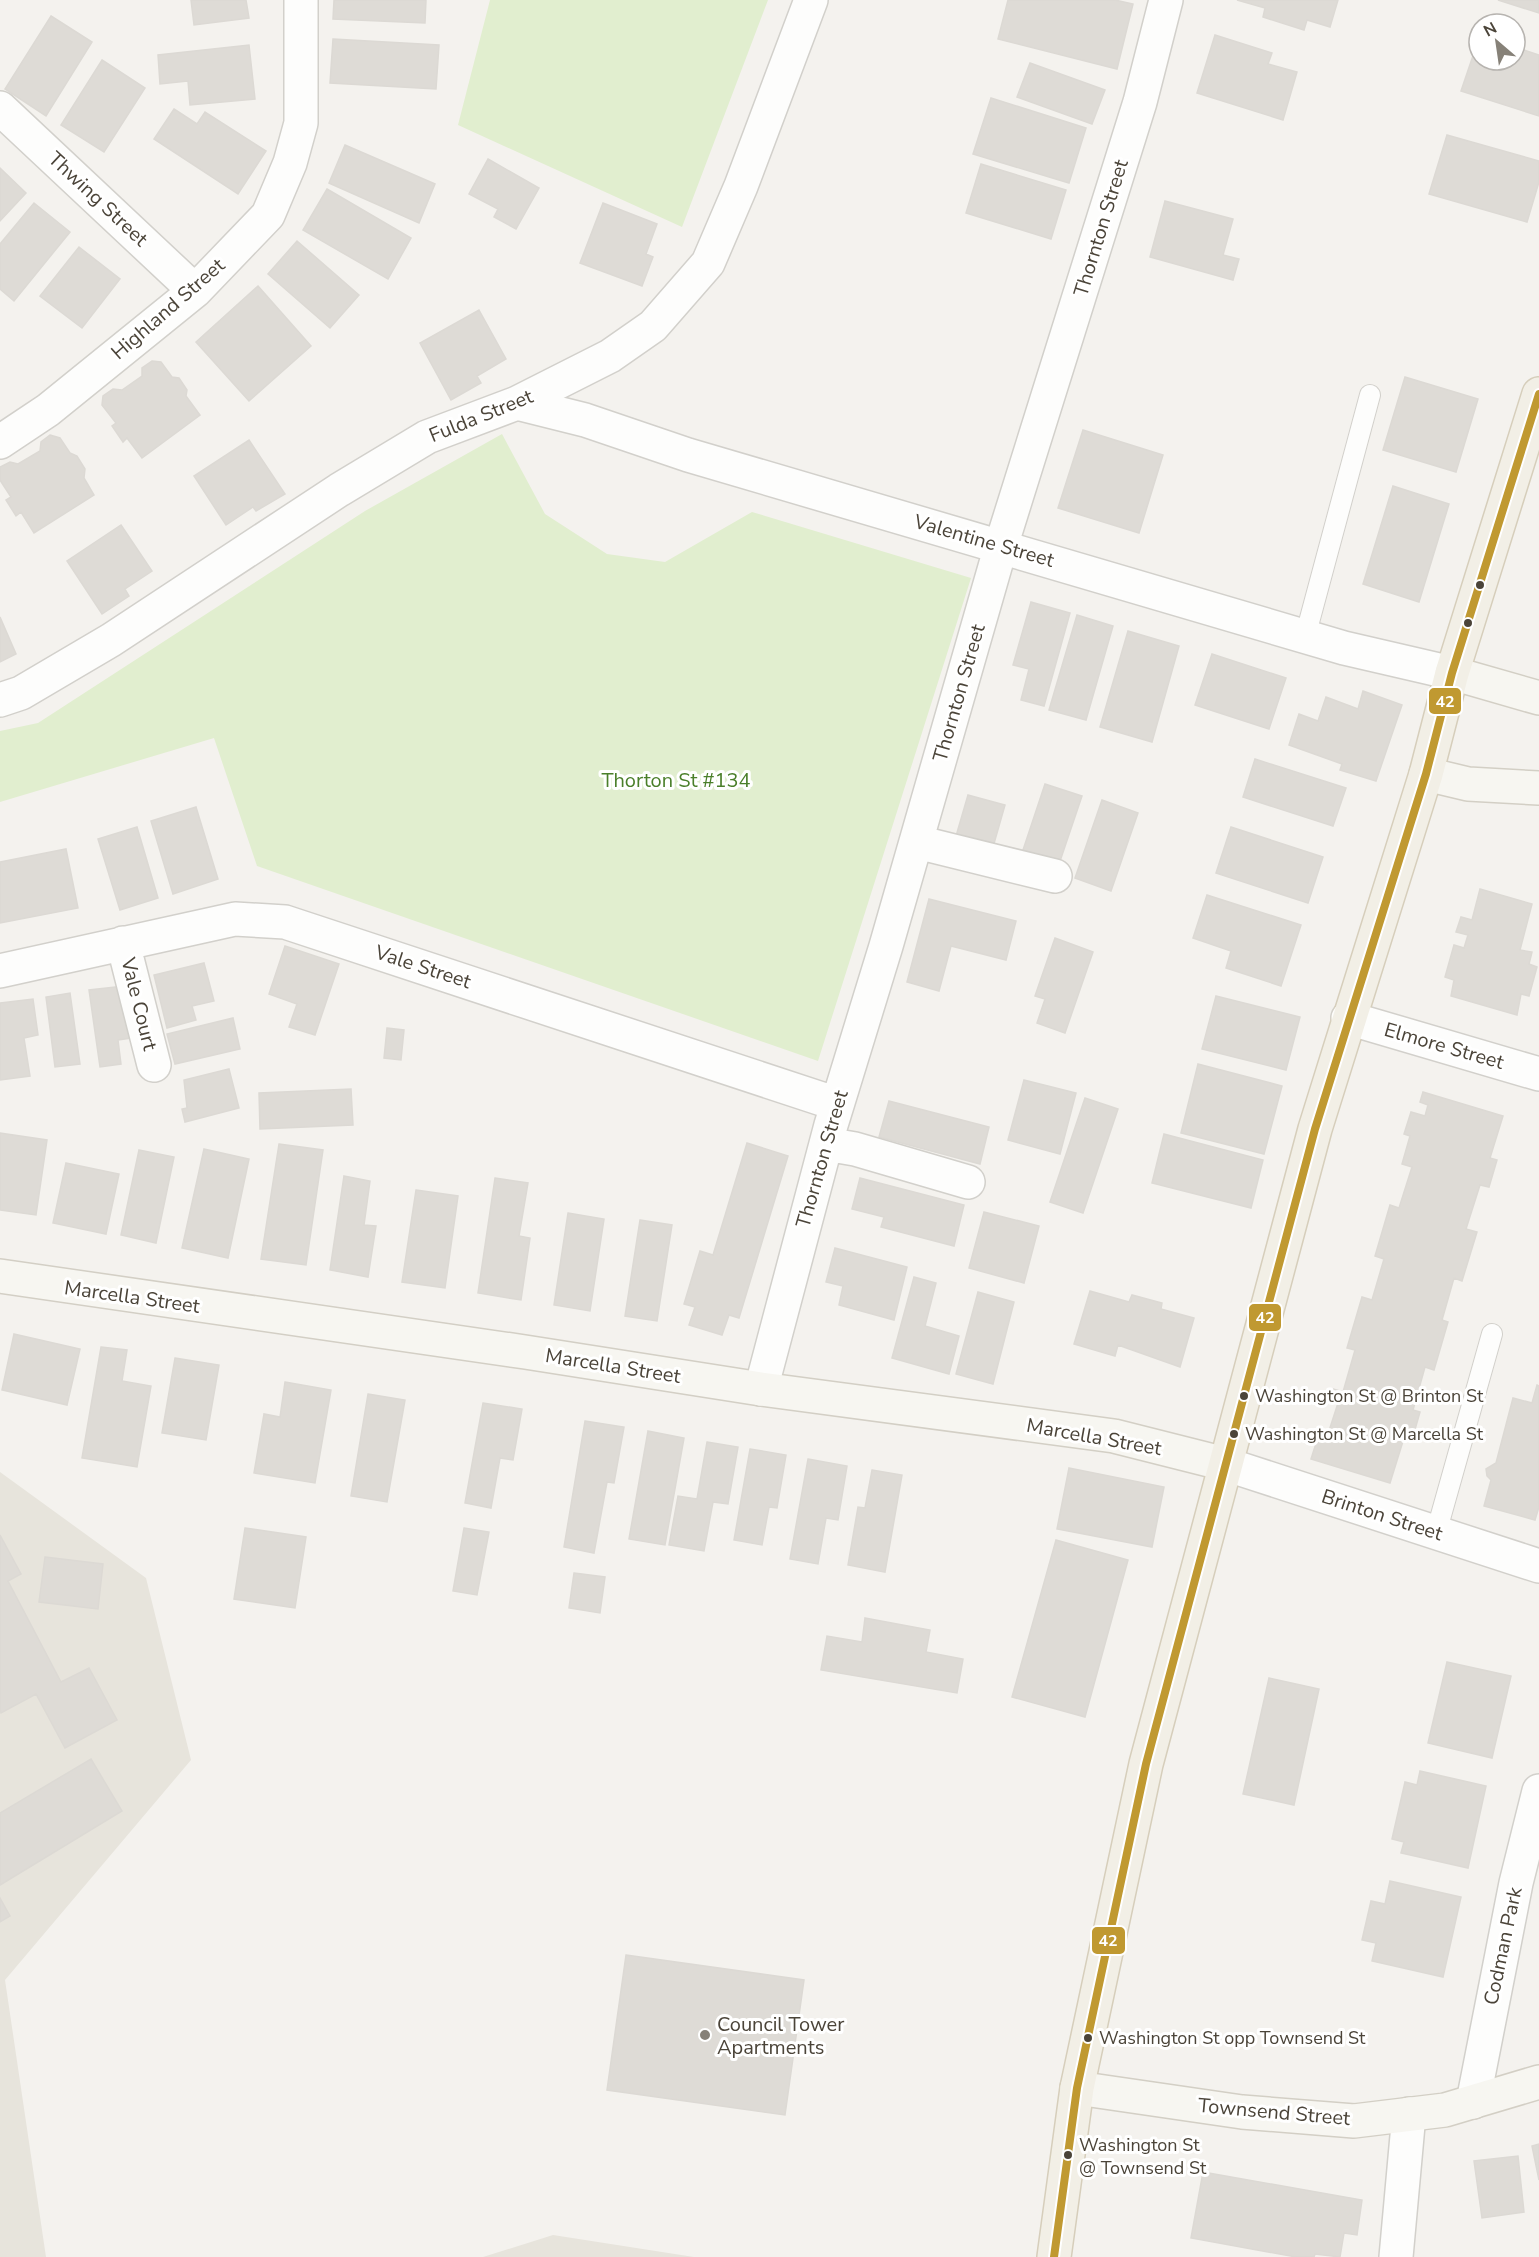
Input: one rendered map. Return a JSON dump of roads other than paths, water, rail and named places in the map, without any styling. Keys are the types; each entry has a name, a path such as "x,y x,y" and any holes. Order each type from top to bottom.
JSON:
{"main road":[{"path":"1054,2257 1077,2088 1146,1764 1225,1464 1348,1018 1426,774 1452,674 1539,394"}],"street":[{"name":"Highland Street","path":"0,442 48,410 195,291 268,215 290,163 301,123 301,0"},
{"name":"Fulda Street","path":"0,700 21,693 102,645 339,490 427,437 517,404 610,356 653,326 708,263 741,186 812,0"},
{"name":"Thornton Street","path":"761,1389 837,1104 917,842 1002,546 1140,102 1166,0"},
{"name":"Thwing Street","path":"0,108 195,291"},
{"name":"Valentine Street","path":"517,404 585,420 688,455 1305,637 1452,674"},
{"path":"1452,674 1539,698"},
{"path":"1426,774 1468,784 1539,788"},
{"path":"917,842 1055,876"},
{"name":"Vale Street","path":"0,971 235,919 285,922 837,1104"},
{"name":"Vale Court","path":"123,943 154,1065"},
{"name":"Elmore Street","path":"1348,1018 1539,1074"},
{"path":"826,1144 855,1149 969,1182"},
{"name":"Marcella Street","path":"0,1276 525,1352 761,1389 1114,1436 1225,1464"},
{"name":"Brinton Street","path":"1225,1464 1539,1566"},
{"name":"Codman Park","path":"1473,2102 1516,1883 1539,1791"},
{"name":"Townsend Street","path":"1077,2088 1242,2112 1354,2121 1445,2110 1539,2082"},
{"path":"1396,2257 1409,2114"}],"lane":[{"path":"1305,637 1370,395"},
{"path":"1436,1533 1492,1334"}],"place":[{"name":"Washington St @ Brinton St","path":"1244,1396"},
{"name":"Washington St @ Marcella St","path":"1234,1434"},
{"name":"Council Tower Apartments","path":"705,2035"},
{"name":"Washington St opp Townsend St","path":"1088,2038"},
{"name":"Washington St @ Townsend St","path":"1068,2155"}],"park label":[{"name":"Thorton St #134","path":"676,780"}]}
